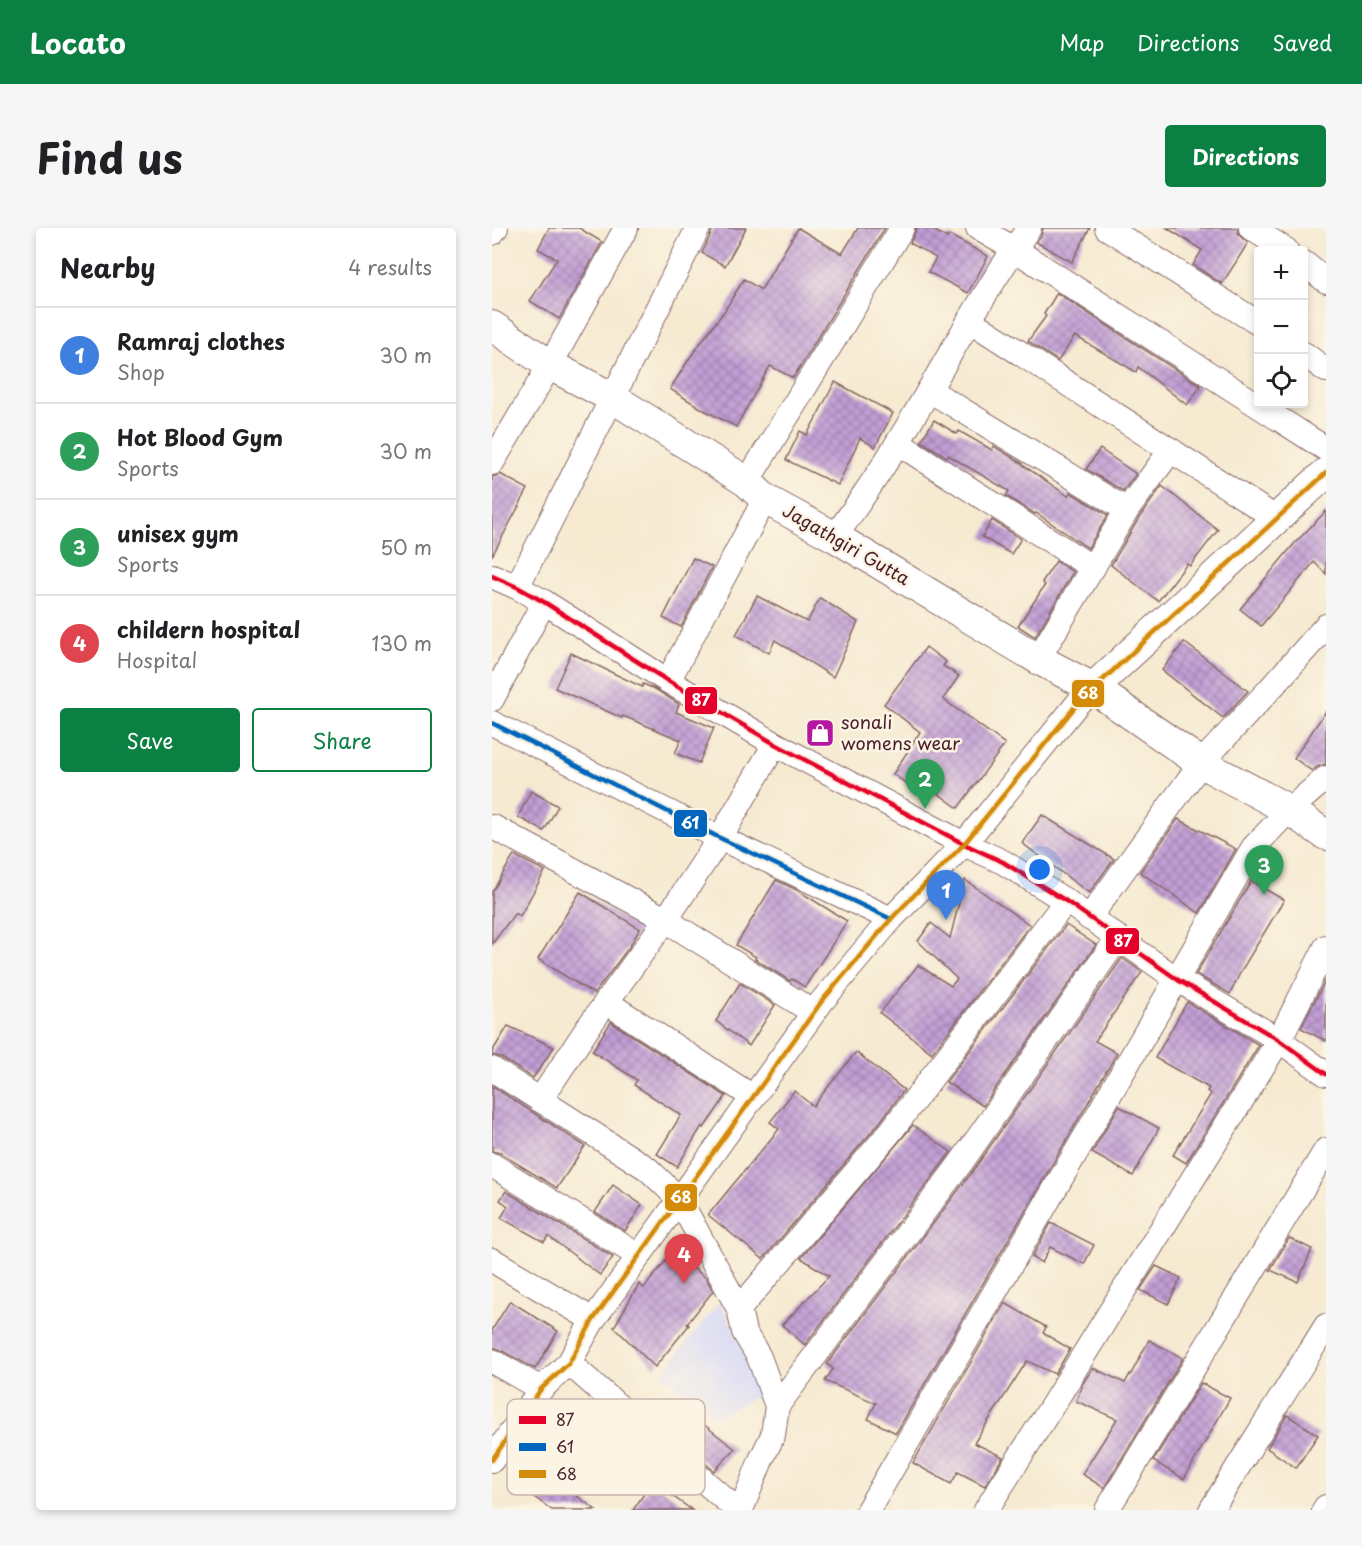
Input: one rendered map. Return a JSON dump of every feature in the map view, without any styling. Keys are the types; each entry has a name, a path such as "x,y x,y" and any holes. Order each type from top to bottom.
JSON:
{"street":[{"path":"492,233 496,228"},
{"path":"492,463 550,365 626,228"},
{"path":"517,587 699,228"},
{"path":"668,681 756,490 902,228"},
{"path":"978,228 1326,449"},
{"path":"835,537 898,443 969,321 1029,228"},
{"path":"1107,228 1254,320"},
{"path":"1251,228 1280,246"},
{"path":"1308,266 1326,281"},
{"path":"969,321 1277,519"},
{"name":"Jagathgiri Gutta","path":"492,326 550,365 613,398 756,490 1038,659 1093,688 1201,763 1289,810 1326,835"},
{"path":"1308,357 1326,370"},
{"path":"929,390 1127,510"},
{"path":"898,443 1093,568"},
{"path":"1038,659 1127,510 1171,450"},
{"path":"534,1399 569,1363 593,1320 813,1012 891,919 964,844 1078,703 1326,473"},
{"path":"492,576 544,602 668,681 775,744 964,844 1003,862 1065,901 1178,980 1279,1040 1326,1074"},
{"path":"492,699 544,602"},
{"path":"1089,918 1201,763 1326,626"},
{"path":"492,723 720,838 891,919"},
{"path":"540,1100 720,838 775,744"},
{"path":"868,1510 1253,848 1289,810 1326,778"},
{"path":"493,827 656,914 813,1012"},
{"path":"739,1309 891,1131 1065,901"},
{"path":"777,1406 960,1164 1118,938"},
{"path":"986,1510 1279,1040 1326,946"},
{"path":"606,1002 753,1097"},
{"path":"492,1069 648,1169 679,1199 739,1309 744,1332 759,1357 777,1406 773,1435 739,1510 705,1481"},
{"path":"1107,1510 1326,1150"},
{"path":"492,1165 639,1256"},
{"path":"492,1260 593,1320"},
{"path":"1211,1510 1326,1326"},
{"path":"492,1361 541,1389"},
{"path":"569,1363 611,1399"},
{"path":"495,1451 507,1435"}],"shaded area":[{"path":"720,1302 764,1393 715,1417 705,1409 705,1399 693,1399 662,1373"}],"building":[{"path":"549,228 579,228 602,242 559,319 530,301 557,259 538,249"},
{"path":"712,228 746,228 725,266 702,253"},
{"path":"798,228 842,254 858,228 885,228 793,378 770,366 736,427 670,389 744,279 761,290"},
{"path":"916,228 930,228 947,238 949,235 988,256 968,293 928,272 936,258 910,243"},
{"path":"1043,228 1090,228 1072,262 1036,242"},
{"path":"1167,228 1237,228 1239,235 1248,243 1222,284 1193,265 1202,250"},
{"path":"1057,293 1201,386 1187,405 1138,367 1136,372 1075,336 1058,361 1028,341 1046,316 1044,314"},
{"path":"835,382 893,413 875,447 860,438 838,485 786,460 800,431 807,435"},
{"path":"934,420 957,434 959,431 992,450 994,446 1068,496 1070,492 1108,515 1088,548 1006,496 1009,491 921,441"},
{"path":"1100,449 1136,474 1123,491 1086,469"},
{"path":"500,474 528,489 492,556 492,477"},
{"path":"1162,486 1218,530 1190,566 1187,564 1158,601 1111,565 1139,518"},
{"path":"1326,511 1326,574 1314,562 1261,626 1240,609 1294,544"},
{"path":"992,520 1021,539 1011,554 982,537"},
{"path":"693,558 712,567 681,627 663,618"},
{"path":"1056,561 1073,572 1035,637 1018,626 1045,585 1042,582"},
{"path":"757,596 807,622 820,598 858,622 833,677 775,640 769,653 736,635"},
{"path":"1184,642 1248,691 1223,718 1162,670"},
{"path":"926,647 946,662 943,666 959,676 943,699 1005,744 958,808 925,784 918,792 893,774 920,732 884,704"},
{"path":"571,653 642,687 643,684 655,689 679,704 676,712 714,728 699,763 675,753 681,740 623,716 622,718 555,688"},
{"path":"1326,711 1326,764 1312,771 1294,758"},
{"path":"531,791 558,806 544,831 518,817"},
{"path":"1042,815 1114,859 1089,893 1022,843"},
{"path":"1178,819 1236,849 1199,913 1140,872"},
{"path":"514,855 545,871 520,916 515,913 492,944 492,892"},
{"path":"776,880 797,890 847,921 805,987 792,979 790,981 736,945"},
{"path":"965,880 1030,925 932,1053 880,1013 918,965 951,986 957,979 918,941 931,923 950,938"},
{"path":"1251,881 1284,900 1241,971 1230,994 1196,974"},
{"path":"580,892 640,929 594,994 538,959"},
{"path":"1066,925 1096,945 983,1106 946,1082"},
{"path":"1122,958 1142,972 1095,1041 1117,1053 896,1433 868,1419 876,1403 825,1381 833,1369 827,1364 972,1172"},
{"path":"1326,979 1326,1041 1301,1028"},
{"path":"740,983 775,1005 749,1046 716,1021"},
{"path":"1187,1002 1259,1045 1186,1163 1173,1155 1211,1094 1207,1091 1209,1088 1155,1058"},
{"path":"611,1022 726,1096 704,1128 702,1126 677,1167 657,1154 681,1115 634,1085 637,1080 592,1051"},
{"path":"508,1026 554,1047 533,1078 500,1057 492,1055"},
{"path":"856,1052 904,1090 880,1122 763,1259 708,1215 779,1129 770,1122 794,1091 813,1106"},
{"path":"492,1086 585,1146 557,1188 500,1153 492,1151"},
{"path":"1119,1106 1159,1128 1133,1176 1092,1153"},
{"path":"913,1125 951,1152 805,1345 782,1325 829,1276 801,1258"},
{"path":"613,1185 642,1205 625,1231 595,1212"},
{"path":"506,1191 613,1257 600,1275 548,1236 544,1242 501,1218 508,1206 500,1200"},
{"path":"1051,1223 1094,1245 1084,1264 1050,1247 1042,1263 1032,1257"},
{"path":"1289,1238 1312,1249 1298,1282 1270,1270"},
{"path":"673,1252 706,1278 713,1291 655,1367 614,1327 639,1284 644,1288"},
{"path":"1156,1266 1181,1278 1168,1304 1140,1290"},
{"path":"510,1301 558,1331 535,1369 492,1347 492,1330"},
{"path":"1005,1303 1046,1327 1043,1333 1070,1349 1055,1374 1027,1361 974,1443 1003,1457 985,1486 958,1472 951,1484 913,1463"},
{"path":"1149,1340 1183,1358 1104,1488 1082,1474 1117,1419 1076,1401 1081,1386 1093,1368 1125,1383"},
{"path":"1201,1383 1230,1398 1184,1479 1153,1461"},
{"path":"1287,1415 1318,1435 1296,1468 1267,1448"},
{"path":"705,1426 735,1449 714,1471 705,1463"},
{"path":"531,1495 576,1495 596,1510 552,1510"},
{"path":"643,1495 671,1495 692,1510 633,1510"}],"transit line":[{"name":"68","path":"534,1399 541,1389 569,1363 593,1320 822,1001 891,919 964,844 1078,703 1326,473"},
{"name":"87","path":"492,576 544,602 668,681 775,744 964,844 1003,862 1066,901 1178,980 1279,1040 1326,1074"},
{"name":"61","path":"492,723 720,838 891,919"},
{"name":"68","path":"492,1460 507,1438"}],"place":[{"name":"sonali womens wear","path":"820,733"},
{"name":"Hot Blood Gym","path":"925,809"},
{"name":"unisex gym","path":"1264,895"},
{"name":"Ramraj clothes","path":"946,920"},
{"name":"childern hospital","path":"684,1284"}]}
